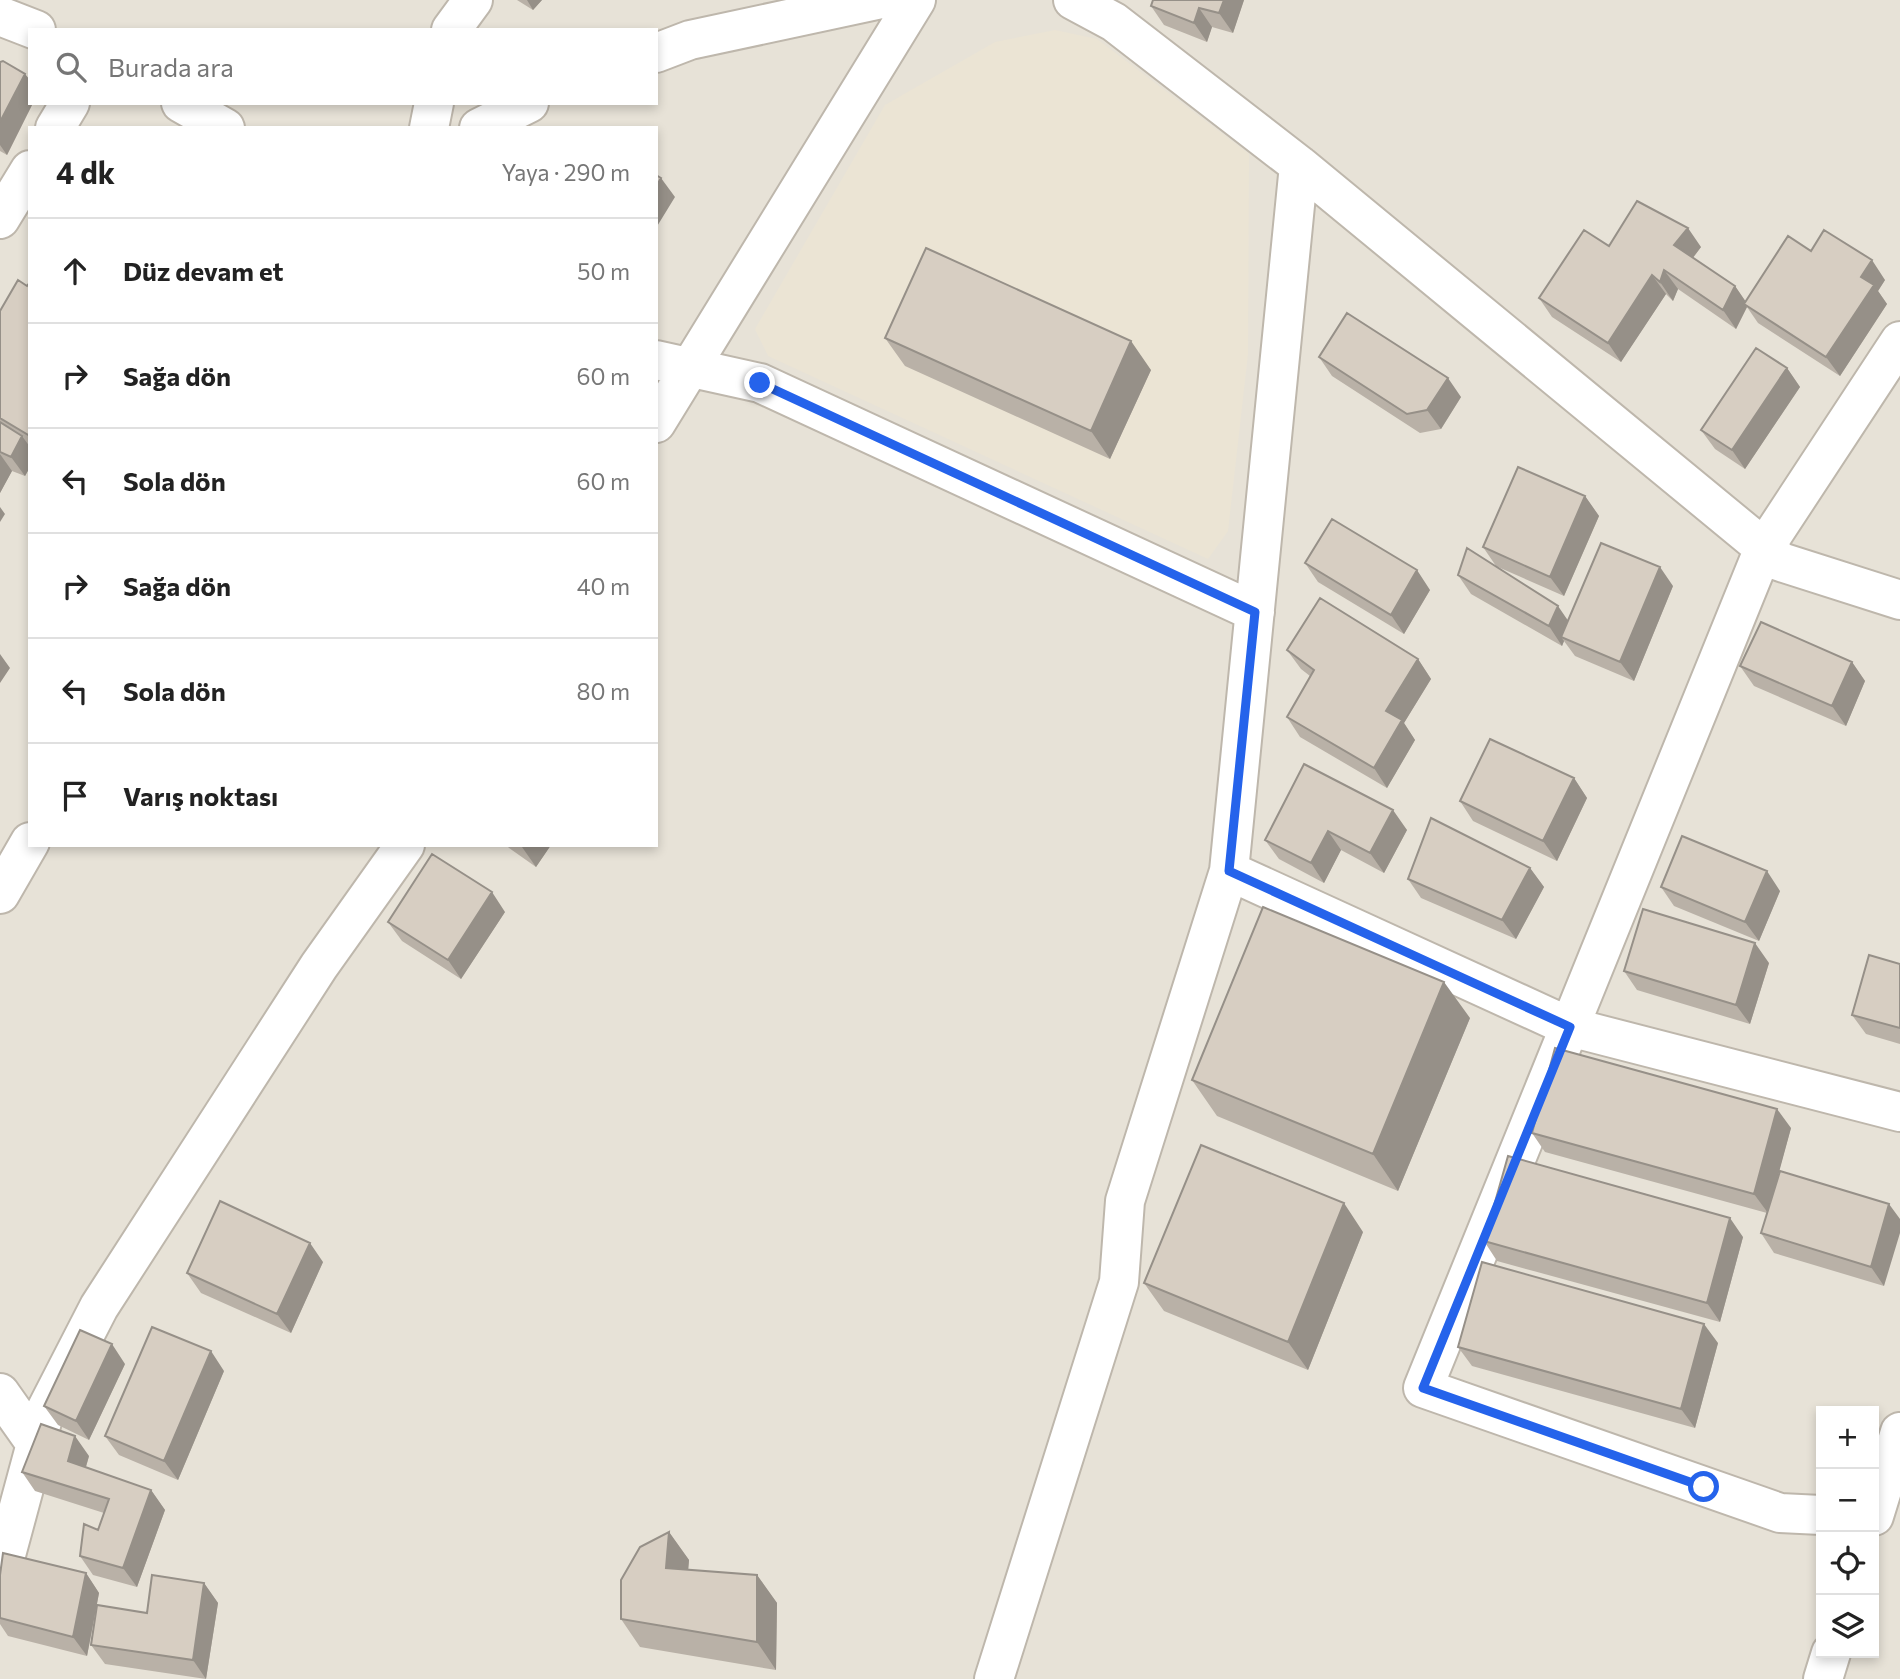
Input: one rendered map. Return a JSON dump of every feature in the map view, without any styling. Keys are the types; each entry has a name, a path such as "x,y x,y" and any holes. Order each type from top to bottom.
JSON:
{"street":[{"path":"452,28 473,0"},
{"path":"658,52 690,40 877,0"},
{"path":"658,416 674,364 916,0"},
{"path":"1073,0 1114,22 1299,165 1781,562 1900,600"},
{"path":"0,16 31,28"},
{"path":"56,126 69,105"},
{"path":"185,105 221,126"},
{"path":"429,126 434,105"},
{"path":"483,126 525,105"},
{"path":"994,1679 1119,1282 1125,1201 1229,871 1299,165"},
{"path":"0,219 28,173"},
{"path":"1816,1515 1780,1513 1423,1388 1764,548 1900,341"},
{"path":"674,364 760,383 1255,612"},
{"path":"0,894 28,845"},
{"path":"0,1577 44,1414 99,1307 319,966 404,847"},
{"path":"1229,871 1570,1027 1900,1112"},
{"path":"0,1392 36,1444"},
{"path":"1879,1500 1900,1432"},
{"path":"1823,1679 1829,1658"}],"shaded area":[{"path":"0,0 1900,0 1900,1679 0,1679"},
{"path":"1055,30 1097,39 1249,154 1248,354 1228,531 1208,559 768,356 755,329 885,105 995,42"}],"building":[{"path":"1153,0 1224,0 1219,13 1199,8 1194,23 1151,6"},
{"path":"3,61 25,74 0,122 0,62"},
{"path":"1637,201 1688,228 1674,245 1735,286 1723,310 1664,270 1660,282 1652,275 1608,343 1539,298 1584,230 1609,246"},
{"path":"1824,230 1872,260 1861,277 1874,285 1826,357 1744,304 1788,236 1811,251"},
{"path":"926,248 1131,341 1091,431 885,338"},
{"path":"18,280 28,285 28,435 0,418 0,311"},
{"path":"1347,313 1448,378 1427,410 1407,414 1319,357"},
{"path":"1756,348 1787,368 1732,450 1701,430"},
{"path":"0,422 22,436 11,457 0,452"},
{"path":"1518,467 1585,496 1550,577 1483,547"},
{"path":"1332,519 1417,570 1391,615 1305,563"},
{"path":"1601,543 1660,567 1620,662 1561,637"},
{"path":"1467,548 1558,606 1549,626 1458,575"},
{"path":"1320,598 1418,659 1386,711 1402,720 1374,768 1287,717 1314,670 1287,650"},
{"path":"1761,622 1852,662 1832,706 1740,666"},
{"path":"1490,739 1574,778 1543,841 1460,801"},
{"path":"1304,764 1393,810 1370,853 1328,831 1311,863 1265,840"},
{"path":"1431,818 1530,868 1502,920 1408,879"},
{"path":"1682,836 1767,871 1745,922 1661,887"},
{"path":"432,854 492,892 448,960 388,922"},
{"path":"1263,907 1444,982 1373,1154 1192,1080"},
{"path":"1643,909 1755,943 1736,1005 1624,971"},
{"path":"1869,955 1900,964 1900,1028 1852,1015"},
{"path":"1555,1048 1777,1109 1754,1194 1532,1133"},
{"path":"1201,1145 1344,1203 1288,1342 1144,1283"},
{"path":"1508,1156 1730,1218 1707,1303 1484,1241"},
{"path":"1780,1171 1889,1204 1871,1267 1761,1233"},
{"path":"220,1201 310,1243 277,1314 187,1273"},
{"path":"1482,1262 1704,1324 1681,1409 1458,1347"},
{"path":"152,1327 211,1351 164,1461 105,1436"},
{"path":"80,1330 112,1344 76,1421 44,1406"},
{"path":"41,1424 75,1436 68,1461 151,1490 123,1568 80,1556 84,1524 98,1530 109,1499 22,1472"},
{"path":"669,1532 666,1568 757,1575 757,1642 621,1619 621,1580 640,1547"},
{"path":"3,1553 86,1573 73,1637 0,1618"},
{"path":"152,1575 204,1583 193,1660 91,1645 97,1605 147,1613"}],"route":[{"path":"760,383 1255,612 1229,871 1570,1027 1423,1388 1704,1487"}]}
